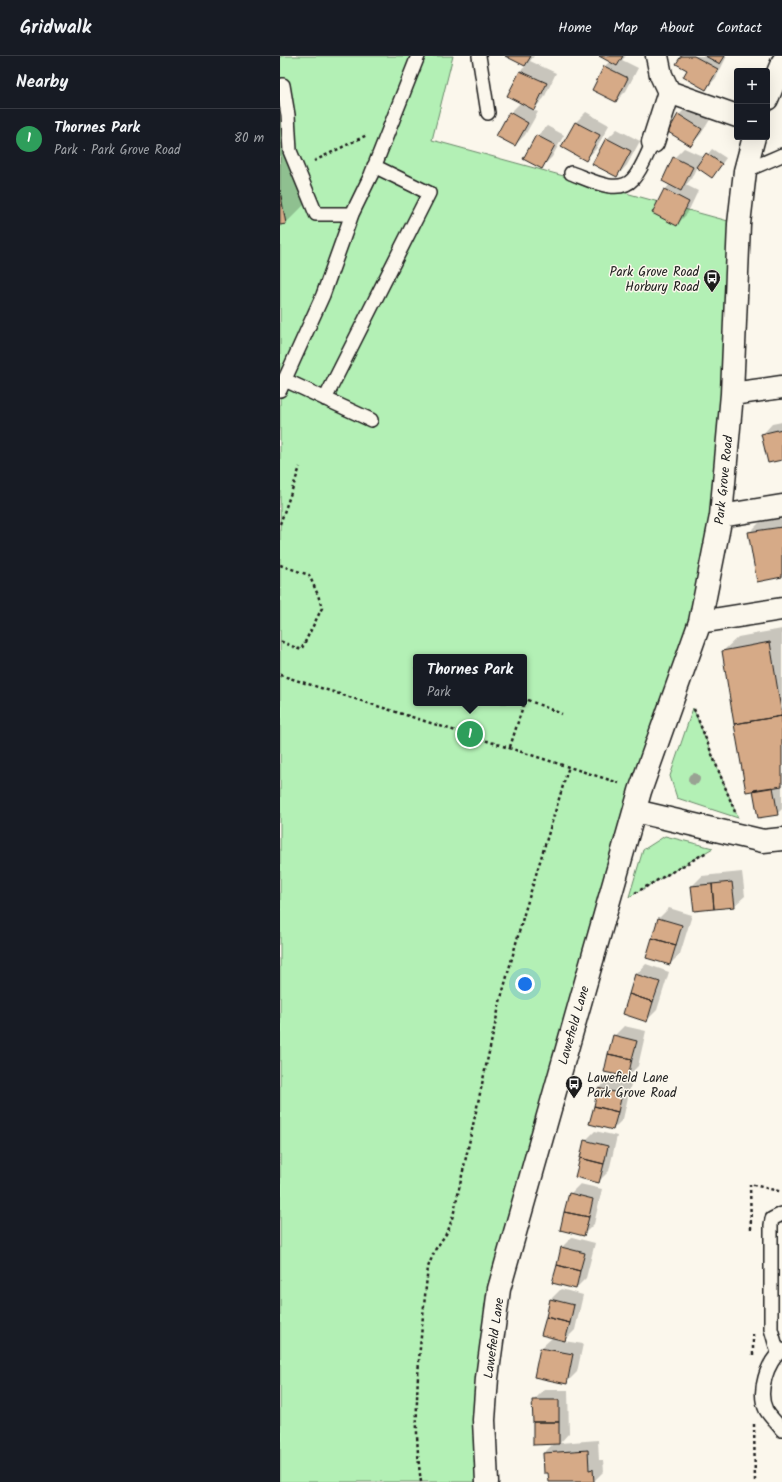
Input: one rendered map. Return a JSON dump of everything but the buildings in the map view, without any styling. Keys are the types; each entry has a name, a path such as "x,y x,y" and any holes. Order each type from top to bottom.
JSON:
{"street":[{"path":"657,56 660,75 669,92 734,115"},
{"path":"770,92 782,63"},
{"path":"653,142 669,92"},
{"name":"Park Grove Road","path":"637,801 700,622 721,516 732,394 739,224 745,171 753,140"},
{"path":"732,394 782,387"},
{"path":"721,516 782,506"},
{"path":"700,622 782,609"},
{"path":"637,801 741,836 763,841 782,839"},
{"name":"Lawefield Lane","path":"487,1482 484,1420 487,1378 499,1289 637,801"}],"lane":[{"path":"372,420 325,399 282,385 323,295 352,214 374,166 418,56"},
{"path":"479,56 488,113"},
{"path":"282,85 288,115 290,151 316,214 352,214"},
{"path":"571,173 613,187 624,184 633,179 653,142"},
{"path":"745,171 782,155"},
{"path":"325,399 429,193 374,166"},
{"path":"782,1214 772,1219 771,1225 771,1329 780,1352 766,1373 763,1393 766,1410 782,1430"}],"path":[{"path":"297,170 392,122"},
{"path":"280,524 300,467"},
{"path":"280,565 309,575 322,608 301,650 280,641"},
{"path":"280,675 569,766 637,801"},
{"path":"606,910 741,836 680,677"},
{"path":"527,700 562,714"},
{"path":"510,747 523,706"},
{"path":"421,1482 418,1458 417,1393 428,1267 435,1250 448,1231 454,1212 500,1002 524,914 569,766"}],"green space":[{"path":"280,56 453,56 432,140 739,224 721,516 499,1289 487,1482 280,1482"},
{"path":"693,708 738,818 677,798 670,776"},
{"path":"665,836 713,848 629,897 643,850"}],"place":[{"name":"Park Grove Road Horbury Road","path":"712,293"},
{"name":"Thornes Park","path":"470,734"},
{"name":"Lawefield Lane Park Grove Road","path":"574,1099"}]}
